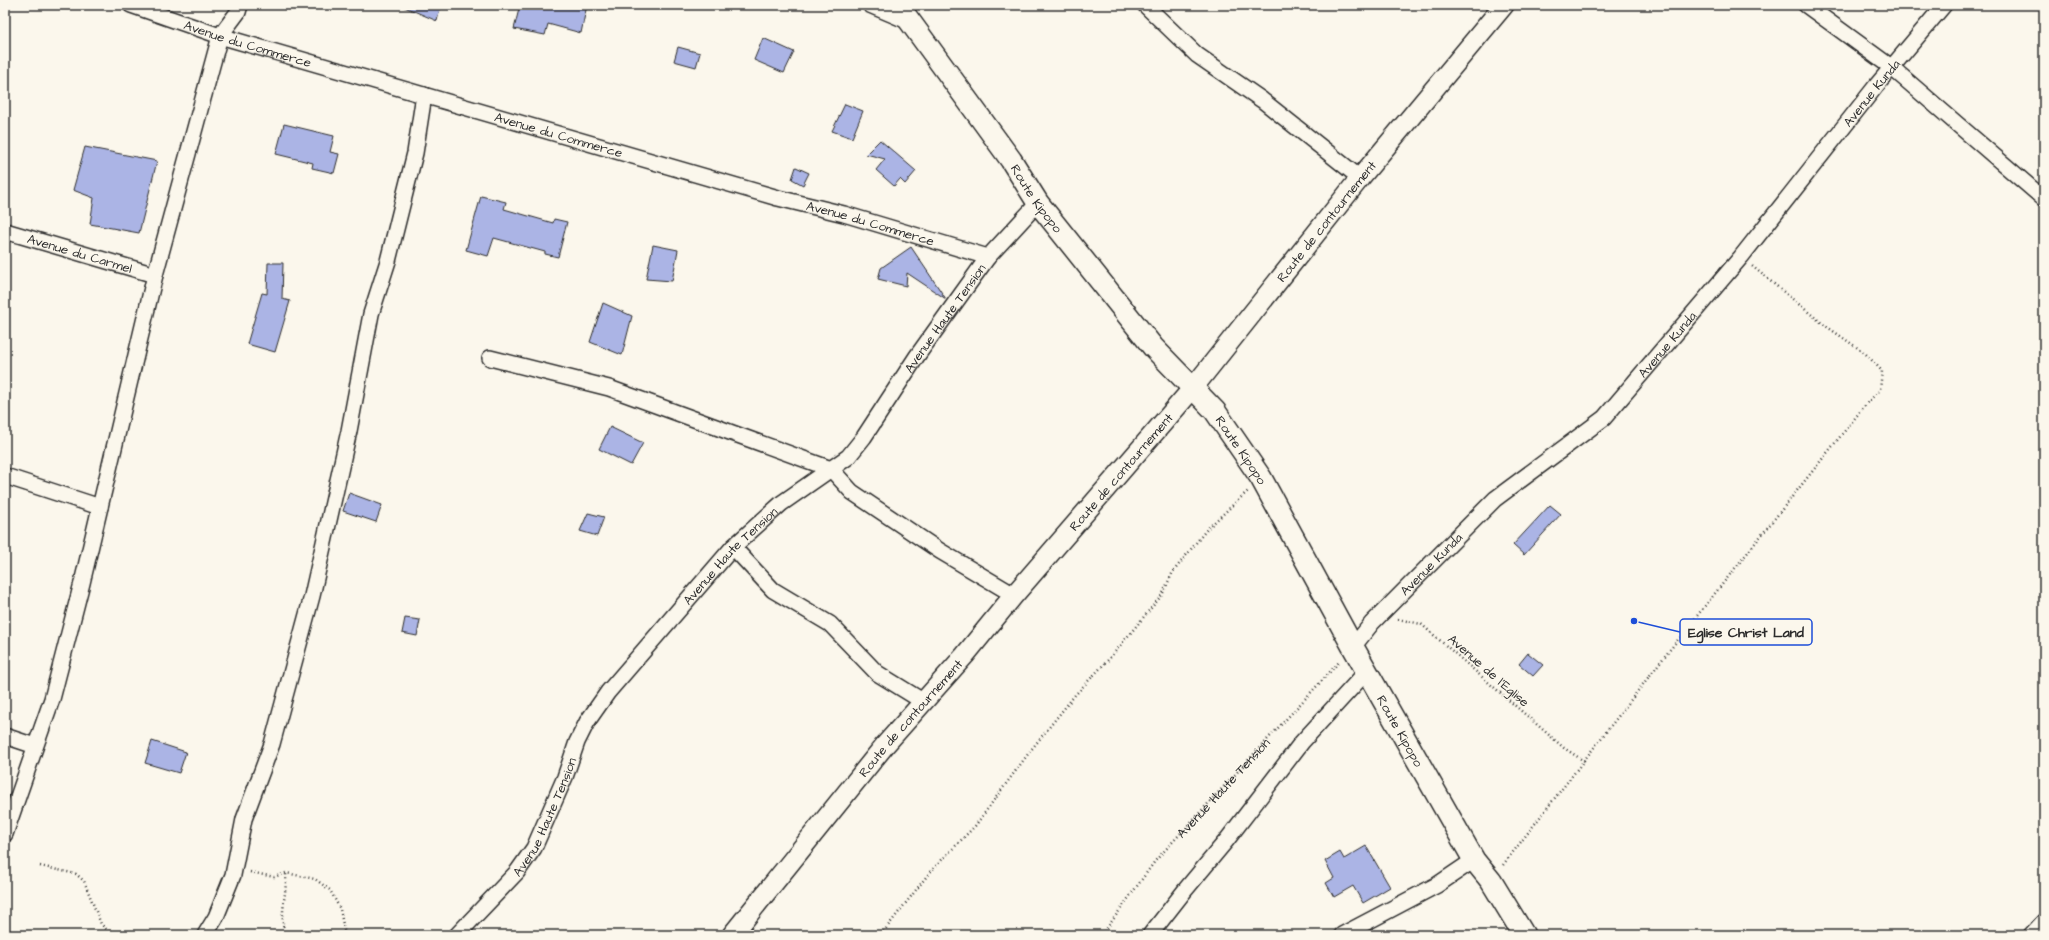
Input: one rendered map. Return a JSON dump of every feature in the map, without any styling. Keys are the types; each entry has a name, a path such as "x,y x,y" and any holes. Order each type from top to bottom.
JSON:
{"main road":[{"name":"Route Kipopo","path":"898,5 1011,160 1038,203 1153,346 1215,411 1261,478 1352,647 1474,860 1491,881 1524,935"}],"street":[{"name":"Avenue du Commerce","path":"131,5 220,36 778,198 844,214 988,257"},
{"path":"5,834 52,699 155,275 220,36 238,12 240,5"},
{"path":"870,5 910,22"},
{"path":"1145,5 1197,55 1262,100 1360,178"},
{"name":"Route de contournement","path":"732,935 885,745 965,655 1014,595 1193,388 1360,178 1504,5"},
{"path":"1806,5 1891,67 2044,199"},
{"name":"Avenue Kunda","path":"1352,647 1372,623 1495,499 1604,418 1741,257 1891,67 1944,5"},
{"path":"205,935 216,917 233,875 244,820 272,744 312,596 349,431 371,314 388,261 415,153 424,95"},
{"name":"Avenue Haute Tension","path":"457,935 517,872 534,848 565,776 577,742 595,709 733,547 782,503 848,456 864,437 917,356 988,257 1038,203"},
{"name":"Avenue du Carmel","path":"5,232 155,275"},
{"path":"490,358 609,388 831,469 852,492 940,551 1014,595"},
{"path":"5,476 100,506"},
{"path":"733,547 773,590 830,624 877,673 924,702"},
{"path":"1150,935 1226,841 1302,742 1367,671"},
{"path":"5,736 35,746"},
{"path":"1342,935 1437,885 1474,860"},
{"path":"2031,935 2044,921"}],"path":[{"path":"1491,881 1661,661 1857,415 1880,390 1882,371 1865,353 1823,324 1741,257"},
{"path":"880,935 930,872 975,826 1031,750 1075,695 1109,659 1162,595 1173,572 1207,529 1261,478"},
{"name":"Avenue de l'Eglise","path":"1372,623 1396,618 1422,624 1564,748 1584,762"},
{"name":"Avenue Haute Tension","path":"1102,935 1155,861 1352,647"},
{"path":"40,866 76,874 84,881 101,924 112,935"},
{"path":"233,875 248,872 274,877 286,874 315,879 330,890 340,909 345,935"},
{"path":"285,935 283,922 287,888 286,874"}],"building":[{"path":"400,5 441,5 437,21"},
{"path":"520,5 587,5 581,33 548,24 545,35 514,29"},
{"path":"763,38 794,52 784,73 754,60"},
{"path":"678,47 700,53 696,67 674,61"},
{"path":"845,104 863,111 852,138 832,131"},
{"path":"284,124 334,136 330,152 339,154 334,173 312,168 313,163 276,154"},
{"path":"880,140 916,171 905,184 900,179 894,186 876,170 885,159 866,154"},
{"path":"85,147 157,161 139,233 90,224 94,198 73,190"},
{"path":"796,167 809,173 803,185 792,179"},
{"path":"481,196 506,202 504,209 553,223 554,219 567,222 558,257 494,238 488,256 466,250"},
{"path":"653,245 678,250 672,281 646,279"},
{"path":"911,247 946,299 907,273 906,286 878,279 881,268"},
{"path":"268,263 283,263 282,299 290,301 275,352 247,344 262,293 267,294"},
{"path":"603,303 632,316 622,355 590,342"},
{"path":"610,427 643,443 631,465 599,449"},
{"path":"349,493 382,505 376,522 343,511"},
{"path":"1550,505 1561,514 1524,555 1513,545"},
{"path":"588,513 604,517 597,536 580,531"},
{"path":"405,618 420,620 417,636 402,633"},
{"path":"1528,653 1543,665 1533,676 1519,664"},
{"path":"152,741 186,752 179,773 145,763"},
{"path":"1366,846 1390,887 1363,903 1353,886 1334,897 1326,883 1334,878 1325,861 1340,852 1344,859"}],"place":[{"name":"Eglise Christ Land","path":"1634,621"}]}
